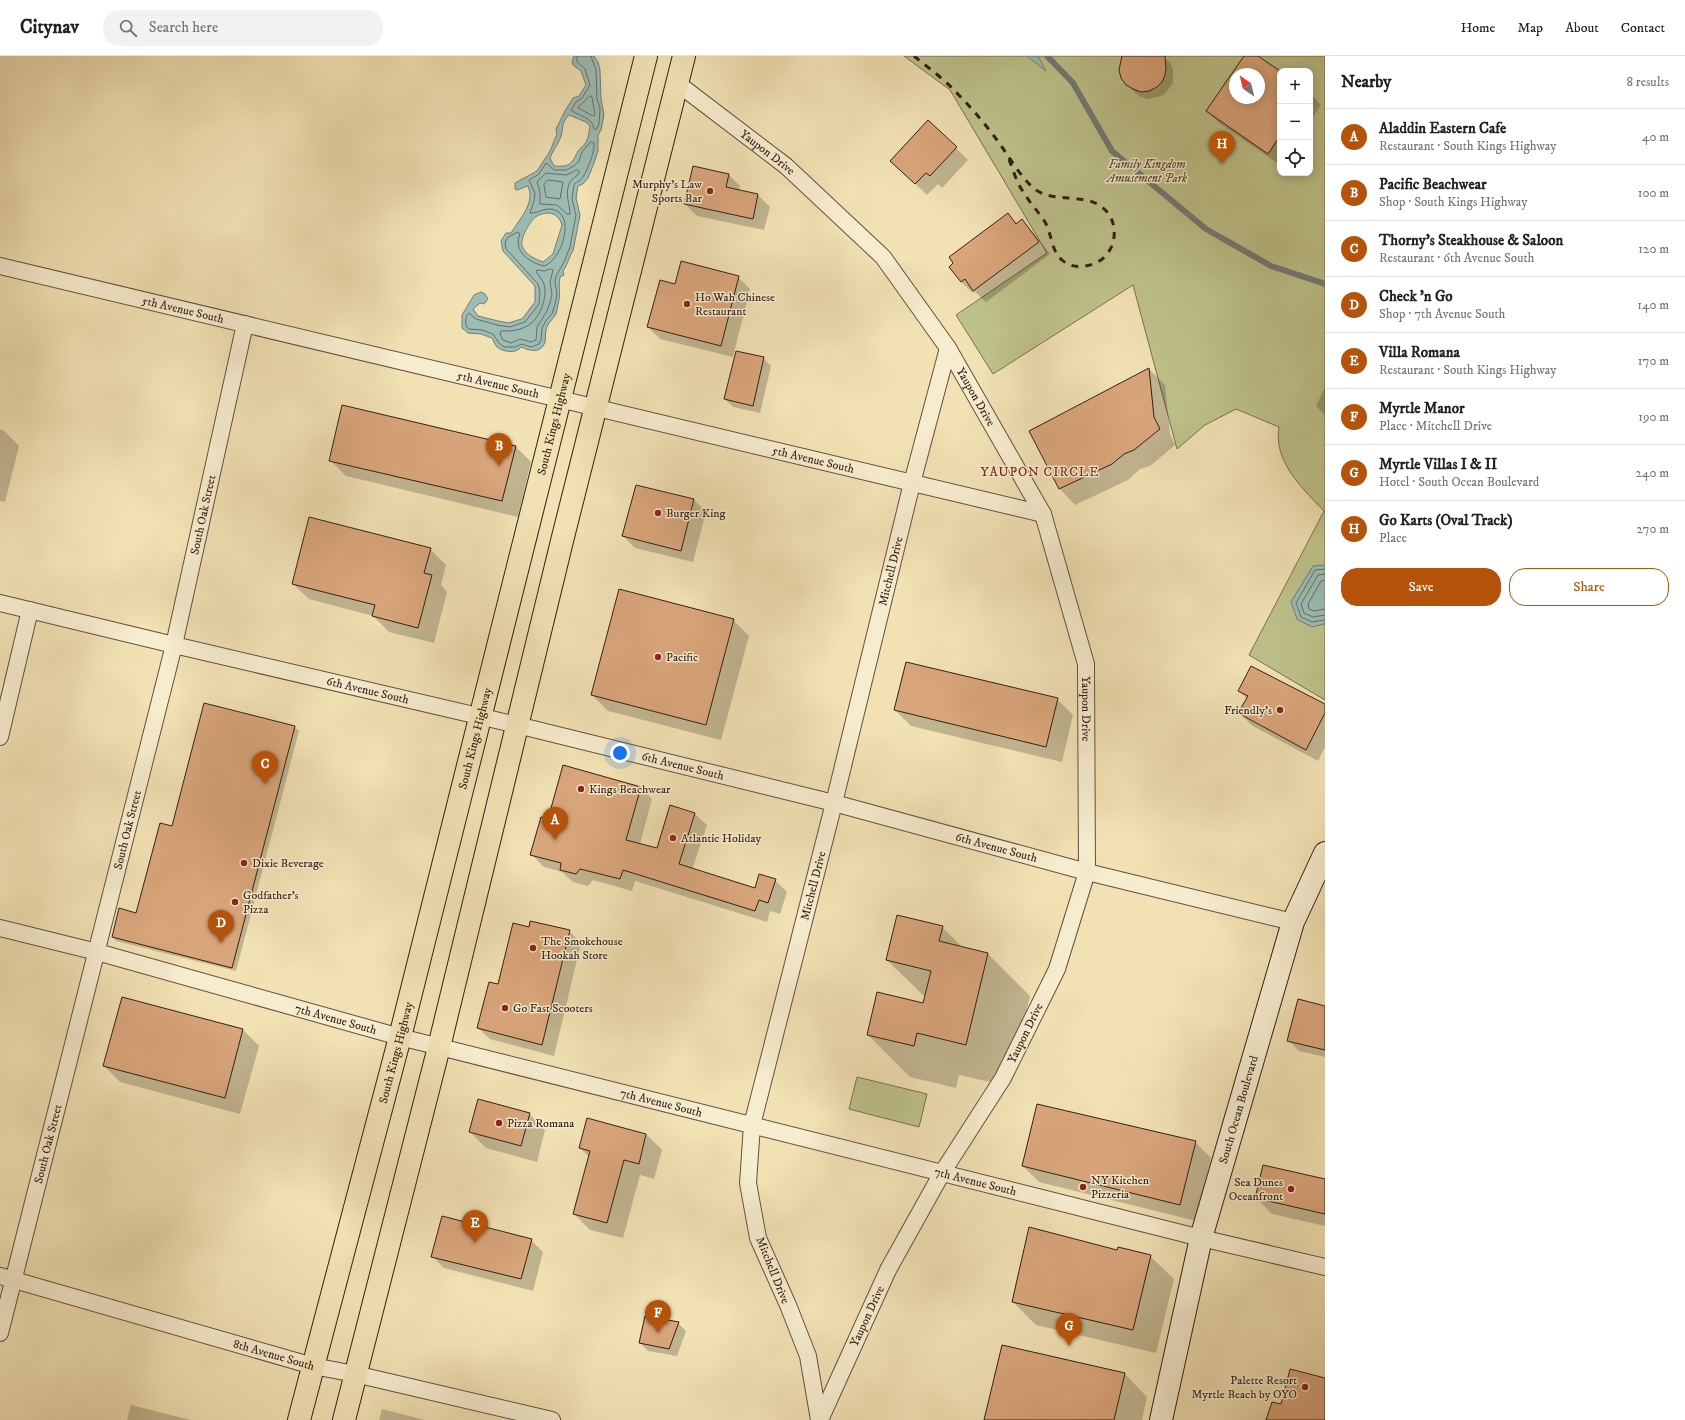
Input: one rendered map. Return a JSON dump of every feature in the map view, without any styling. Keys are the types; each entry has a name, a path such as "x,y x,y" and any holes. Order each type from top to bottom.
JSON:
{"main road":[{"name":"South Kings Highway","path":"299,1420 400,1038 646,56"},
{"path":"344,1420 439,1047 517,725 684,56"},
{"name":"South Ocean Boulevard","path":"1161,1420 1201,1238 1293,922 1325,853"}],"street":[{"name":"Yaupon Drive","path":"677,83 786,166 883,257 948,348 1043,514 1086,664 1087,872 1057,969 1003,1078 942,1173 888,1270 819,1420"},
{"name":"5th Avenue South","path":"0,266 1043,514"},
{"name":"South Oak Street","path":"0,1333 7,1277 97,952 174,645 245,324"},
{"name":"Mitchell Drive","path":"819,1420 808,1356 788,1305 758,1238 748,1183 752,1125 834,803 912,483 948,348"},
{"name":"6th Avenue South","path":"0,602 174,645 480,716 834,803 1087,872 1293,922"},
{"path":"0,737 30,610"},
{"name":"7th Avenue South","path":"0,928 97,952 400,1038 1201,1238 1325,1267"},
{"name":"8th Avenue South","path":"7,1277 314,1366 355,1374 552,1420"}],"green space":[{"name":"Family Kingdom Amusement Park","path":"904,56 1325,56 1325,700 1249,655 1324,511 1291,473 1285,462 1280,451 1278,439 1279,427 1236,409 1205,425 1177,449 1133,285 993,374 956,315 1047,253 950,90"},
{"path":"857,1077 927,1094 919,1127 849,1109"}],"water":[{"path":"574,56 594,56 598,62 604,115 601,130 598,135 598,151 588,178 583,184 578,186 576,198 580,215 573,251 563,271 564,275 560,277 557,311 547,328 545,342 538,350 528,350 521,347 516,351 506,351 497,347 492,338 481,334 468,333 462,328 462,315 474,295 481,292 485,294 488,299 484,304 480,303 473,309 478,316 498,321 509,323 522,319 535,302 535,286 503,251 501,241 506,233 511,233 524,214 529,203 530,192 528,186 517,190 515,189 515,183 537,171 550,151 557,134 556,129 565,111 573,98 579,96 586,85 581,71 573,65 572,61","holes":["569,115 586,122 590,126 588,138 572,162 564,166 554,166 550,158 561,137 564,122","544,213 554,214 560,220 562,225 553,254 543,262 527,253 523,248 522,241 528,226 534,218"]},
{"path":"1027,56 1038,56 1046,71"},
{"path":"1325,565 1325,622 1324,624 1312,627 1297,619 1291,602 1313,566"}],"building":[{"path":"1122,56 1165,56 1166,68 1162,82 1157,87 1149,91 1141,92 1126,85 1121,78 1119,70"},
{"path":"1244,56 1258,56 1277,69 1277,140 1268,154 1206,111 1229,78 1229,104 1265,104 1265,68 1236,68"},
{"path":"928,120 957,147 930,176 926,173 915,184 890,161"},
{"path":"693,166 729,174 726,187 758,194 753,219 684,204"},
{"path":"1008,213 1016,224 1022,219 1039,242 973,291 965,279 961,282 949,267 953,263 949,257"},
{"path":"681,261 739,276 721,346 647,327 660,280 675,284"},
{"path":"736,351 764,357 753,406 724,399"},
{"path":"1149,368 1154,417 1160,429 1134,450 1124,454 1112,464 1059,489 1029,431"},
{"path":"342,405 516,446 502,501 329,461"},
{"path":"636,485 694,499 681,551 622,536"},
{"path":"309,517 431,548 424,573 432,575 418,628 372,616 375,605 292,584"},
{"path":"619,589 734,619 706,725 591,695"},
{"path":"906,662 1058,698 1046,747 894,710"},
{"path":"1251,666 1325,704 1325,713 1306,750 1238,713 1248,696 1238,691"},
{"path":"204,703 295,726 232,968 112,937 119,908 136,913 160,823 172,826"},
{"path":"563,765 641,787 626,840 657,848 670,805 695,813 679,864 755,888 759,874 776,879 768,903 759,900 755,911 623,870 620,879 580,869 576,874 560,870 561,863 530,855 541,817 548,819"},
{"path":"897,915 943,926 939,941 988,953 966,1045 917,1033 914,1046 867,1035 877,992 923,1003 931,971 886,960"},
{"path":"530,921 570,930 542,1045 477,1028 489,982 498,984 513,923 529,927"},
{"path":"122,997 243,1029 225,1098 103,1066"},
{"path":"1298,999 1325,1006 1325,1050 1287,1041"},
{"name":"Pizza Romana","path":"478,1099 530,1113 521,1146 469,1132"},
{"path":"1037,1104 1196,1141 1180,1205 1022,1166"},
{"path":"587,1118 646,1134 639,1164 624,1160 607,1223 573,1214 590,1151 579,1148"},
{"name":"Sea Dunes Oceanfront","path":"1263,1165 1325,1179 1325,1214 1255,1198"},
{"path":"442,1216 532,1239 521,1279 431,1257"},
{"path":"1029,1227 1117,1250 1118,1247 1151,1255 1133,1330 1012,1302"},
{"path":"645,1316 679,1322 669,1349 639,1343"},
{"path":"1002,1345 1125,1373 1114,1420 984,1420"},
{"name":"Palette Resort Myrtle Beach by OYO","path":"1290,1369 1325,1378 1325,1420 1266,1420 1272,1402 1281,1404"}],"waterway":[{"path":"1047,56 1073,83 1112,151 1206,229 1271,266 1325,284"}],"railway":[{"path":"914,56 947,83 981,119 1001,145 1025,180 1031,186 1036,190 1054,197 1085,200 1103,208 1112,219 1114,226 1114,240 1112,246 1103,258 1097,263 1081,267 1069,265 1058,256 1045,222 1020,186 1015,177 1007,154"}],"place":[{"name":"Go Karts (Oval Track)","path":"1222,164"},
{"name":"Murphy's Law Sports Bar","path":"710,191"},
{"name":"Ho Wah Chinese Restaurant","path":"687,304"},
{"name":"Pacific Beachwear","path":"499,466"},
{"name":"Burger King","path":"658,513"},
{"name":"Pacific","path":"658,657"},
{"name":"Friendly's","path":"1280,710"},
{"name":"Thorny's Steakhouse & Saloon","path":"265,784"},
{"name":"Kings Beachwear","path":"581,789"},
{"name":"Atlantic Holiday","path":"673,838"},
{"name":"Aladdin Eastern Cafe","path":"555,840"},
{"name":"Dixie Beverage","path":"244,863"},
{"name":"Godfather's Pizza","path":"235,902"},
{"name":"Check 'n Go","path":"221,943"},
{"name":"The Smokehouse Hookah Store","path":"533,948"},
{"name":"Go Fast Scooters","path":"505,1008"},
{"name":"Pizza Romana","path":"499,1123"},
{"name":"NY Kitchen Pizzeria","path":"1083,1187"},
{"name":"Sea Dunes Oceanfront","path":"1291,1189"},
{"name":"Villa Romana","path":"475,1243"},
{"name":"Myrtle Manor","path":"658,1333"},
{"name":"Myrtle Villas I & II","path":"1069,1346"},
{"name":"Palette Resort Myrtle Beach by OYO","path":"1305,1387"}],"district":[{"name":"YAUPON CIRCLE","path":"1040,471"}]}
